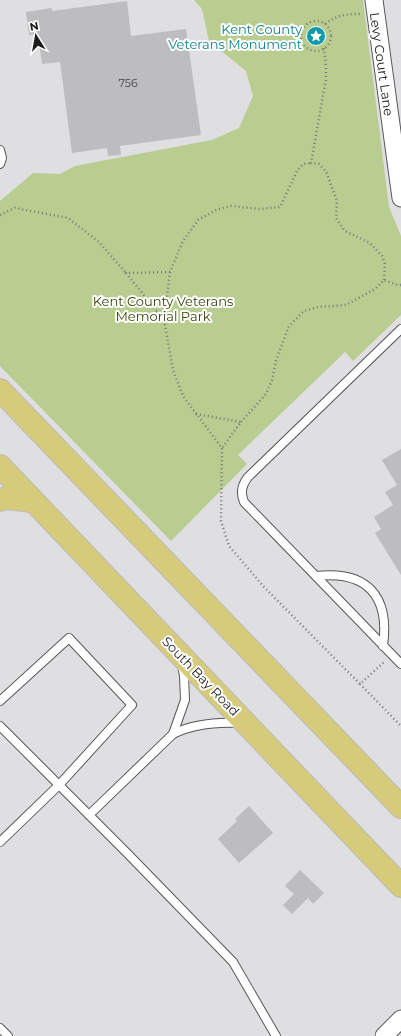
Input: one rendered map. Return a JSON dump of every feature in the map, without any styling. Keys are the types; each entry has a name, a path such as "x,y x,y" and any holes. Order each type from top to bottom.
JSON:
{"highway":[{"path":"0,390 401,807"},
{"name":"South Bay Road","path":"0,466 401,886"},
{"path":"0,500 7,498 34,501"}],"street":[{"name":"Levy Court Lane","path":"374,0 401,198"},
{"path":"384,1036 401,1019"}],"lane":[{"path":"0,150 2,158 0,164"},
{"path":"401,329 248,476 242,484 242,497 244,502 401,664"},
{"path":"316,576 346,576 364,584 372,590 382,607 385,633 384,646"},
{"path":"0,701 69,638 132,705 59,785 0,842"},
{"path":"173,734 185,700 184,676 179,654"},
{"path":"89,815 173,734 186,728 199,725 228,722 246,723"},
{"path":"0,726 233,962 276,1036"},
{"path":"0,1028 8,1036"}],"path":[{"path":"325,24 335,17 348,14 362,14"},
{"path":"314,21 325,24 328,28 330,39 324,48 312,50 303,43 301,37 302,31 309,23 314,21"},
{"path":"311,163 326,79 324,48"},
{"path":"0,215 15,208 68,218 99,242 164,320 170,272 183,241 198,220 216,210 231,206 260,209 280,207 297,171 303,164 319,164 326,171 337,201 336,218 345,231 370,243 382,256 386,264 384,280 346,305 318,307 304,311 289,326 276,360 272,380 266,394 241,422 222,448"},
{"path":"126,273 170,272"},
{"path":"384,280 401,285"},
{"path":"196,414 241,422"},
{"path":"360,684 401,726"}],"green space":[{"name":"Kent County Veterans Memorial Park","path":"194,0 363,0 389,207 401,236 401,315 353,361 345,352 238,455 247,464 171,541 0,366 0,201 33,173 60,174 75,166 212,140 239,128 253,96 246,71 209,41 202,9"}],"building":[{"path":"127,1 131,36 186,29 201,135 120,146 121,155 108,156 107,148 72,153 60,62 42,64 38,34 29,35 26,12 52,8 52,11"},
{"path":"401,449 401,575 375,533 381,529 374,517 393,505 385,492 397,485 382,460"},
{"path":"249,806 273,833 239,863 218,839 237,821 235,819"},
{"path":"300,870 324,893 313,904 308,898 292,914 283,905 294,894 285,886"}],"place":[{"name":"Kent County Veterans Monument","path":"316,36"}]}
